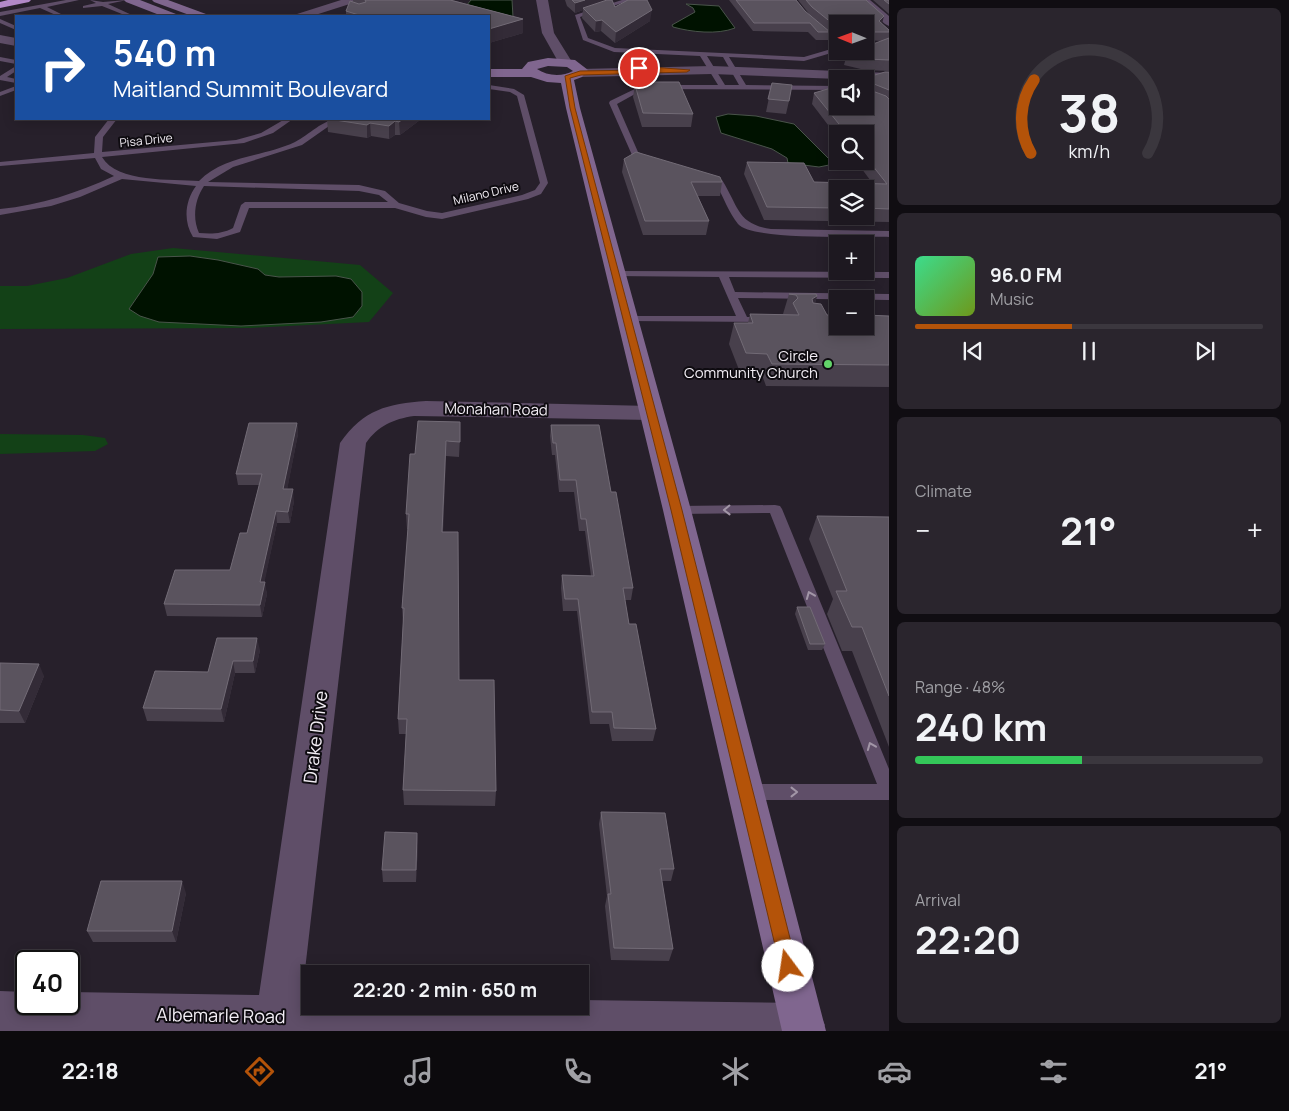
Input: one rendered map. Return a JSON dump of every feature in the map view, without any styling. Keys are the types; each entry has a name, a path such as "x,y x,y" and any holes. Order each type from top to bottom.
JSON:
{"highway":[{"path":"0,4 24,5"}],"street":[{"path":"130,0 169,15"},
{"path":"158,0 199,15"},
{"path":"535,70 545,56 548,33 542,0"},
{"path":"863,0 888,21"},
{"path":"305,15 356,2"},
{"path":"326,15 356,2"},
{"path":"548,33 572,70 572,108 677,510 804,1028"},
{"path":"0,39 15,42"},
{"path":"490,65 535,70 551,84 572,108"},
{"path":"490,73 535,70 712,70 889,77"},
{"name":"Monahan Road","path":"353,443 362,428 379,417 401,410 426,408 651,413"},
{"name":"Drake Drive","path":"277,1023 353,443"},
{"name":"Albemarle Road","path":"0,1013 277,1023 804,1028"}],"lane":[{"path":"93,0 129,15"},
{"path":"87,6 124,0"},
{"path":"628,0 576,16 585,39 614,50 804,58 829,51"},
{"path":"793,0 807,17 829,36"},
{"path":"55,13 76,1"},
{"path":"0,14 24,5 67,5"},
{"path":"41,6 60,15"},
{"path":"0,21 15,28"},
{"path":"702,54 723,87"},
{"path":"724,54 744,88"},
{"path":"0,59 15,62"},
{"path":"15,69 1,78 15,81"},
{"name":"Milano Drive","path":"200,183 192,199 191,226 196,235 210,237 227,236 237,230 245,205 396,204 426,214 442,216 525,197 538,192 544,183 520,95 512,90 490,87"},
{"path":"663,163 634,153 614,103 643,87 829,88"},
{"path":"0,94 15,88"},
{"path":"98,156 98,137 112,120"},
{"name":"Pisa Drive","path":"0,164 98,156 257,138 270,133 288,120"},
{"path":"200,183 216,171 302,142 334,120"},
{"name":"Milano Drive","path":"98,156 104,167 121,176 147,180 234,186 359,188 382,193 396,204"},
{"path":"0,212 26,210 57,203 121,176"},
{"path":"700,176 719,182 742,222 752,229 771,232 889,234"},
{"path":"616,274 889,275"},
{"path":"722,274 743,320"},
{"path":"799,274 813,300"},
{"path":"731,295 813,300 889,297"},
{"path":"627,318 777,320"},
{"path":"677,510 775,509 889,791 745,792"}],"green space":[{"path":"173,248 360,265 393,293 369,322 250,328 0,329 0,286 27,286 67,278 131,254"},
{"path":"0,434 83,435 105,438 108,444 95,451 0,454"}],"shaded area":[{"path":"471,0 512,0 513,17 490,16 466,6"},
{"path":"686,4 719,6 735,28 720,32 704,32 673,27 672,25 695,12 693,8"},
{"path":"728,114 756,116 794,124 829,159 829,165 819,167 788,163 787,158 772,149 721,133 716,117"},
{"path":"190,256 258,269 265,275 279,277 336,276 351,279 362,292 362,306 353,317 321,322 241,326 159,322 140,316 129,309 153,274 158,257"}],"building":[{"path":"365,0 450,0 523,19 490,29 490,15 359,15 346,11 350,1 359,4 366,2"},
{"path":"572,0 585,0 575,3"},
{"path":"612,0 615,7 628,0 647,0 652,10 616,32 602,20 596,21 583,8"},
{"path":"736,0 796,0 805,11 829,32 818,32 810,23 754,23"},
{"path":"806,0 866,0 884,16 879,21 889,32 874,32 874,15 829,15 829,21"},
{"path":"889,38 889,60 874,59 874,44"},
{"path":"889,72 889,90 874,84 874,75"},
{"path":"640,82 679,82 693,114 643,113 635,85"},
{"path":"772,83 792,85 789,101 768,99"},
{"path":"829,89 829,112 814,93"},
{"path":"874,92 889,99 889,209 874,208 874,184 887,184 874,167 874,125 840,125 832,115 874,115"},
{"path":"335,120 402,120 399,122 395,121 389,126 370,123 367,125"},
{"path":"636,152 720,177 722,182 691,182 709,221 645,221 624,159"},
{"path":"747,162 804,163 814,182 829,182 829,208 767,207"},
{"path":"789,294 816,294 817,296 812,299 813,303 821,304 827,315 829,315 829,335 874,335 874,315 889,316 889,365 772,364 767,354 746,353 734,323 753,323 750,314 799,315 793,303 798,298 796,295"},
{"path":"418,421 460,422 460,442 446,441 442,532 458,532 459,680 494,680 496,791 403,790 407,719 398,719 404,608 402,608 409,514 406,514 410,454 415,454"},
{"path":"249,423 297,423 283,489 293,489 288,512 276,511 260,582 265,582 260,605 164,604 175,570 230,570 240,533 247,533 262,474 236,474"},
{"path":"551,425 599,425 611,492 616,492 633,588 623,588 629,624 636,624 656,729 614,728 612,712 592,712 578,599 565,599 562,575 594,576 586,519 581,519 576,480 560,480 556,443 553,443"},
{"path":"817,516 889,517 889,696 862,627 852,627 836,591 847,591"},
{"path":"797,607 810,607 825,644 810,644"},
{"path":"217,638 257,638 253,661 233,661 221,709 143,708 155,671 208,672"},
{"path":"0,663 39,664 19,711 0,710"},
{"path":"601,812 665,813 674,869 660,869 673,949 614,948 608,894 611,894"},
{"path":"385,832 417,833 416,870 382,870"},
{"path":"101,881 182,881 172,931 87,931"}],"place":[{"name":"Circle Community Church","path":"828,364"}],"route":[{"path":"639,68 687,70 580,73 567,78 572,108 677,510 788,966"}]}
